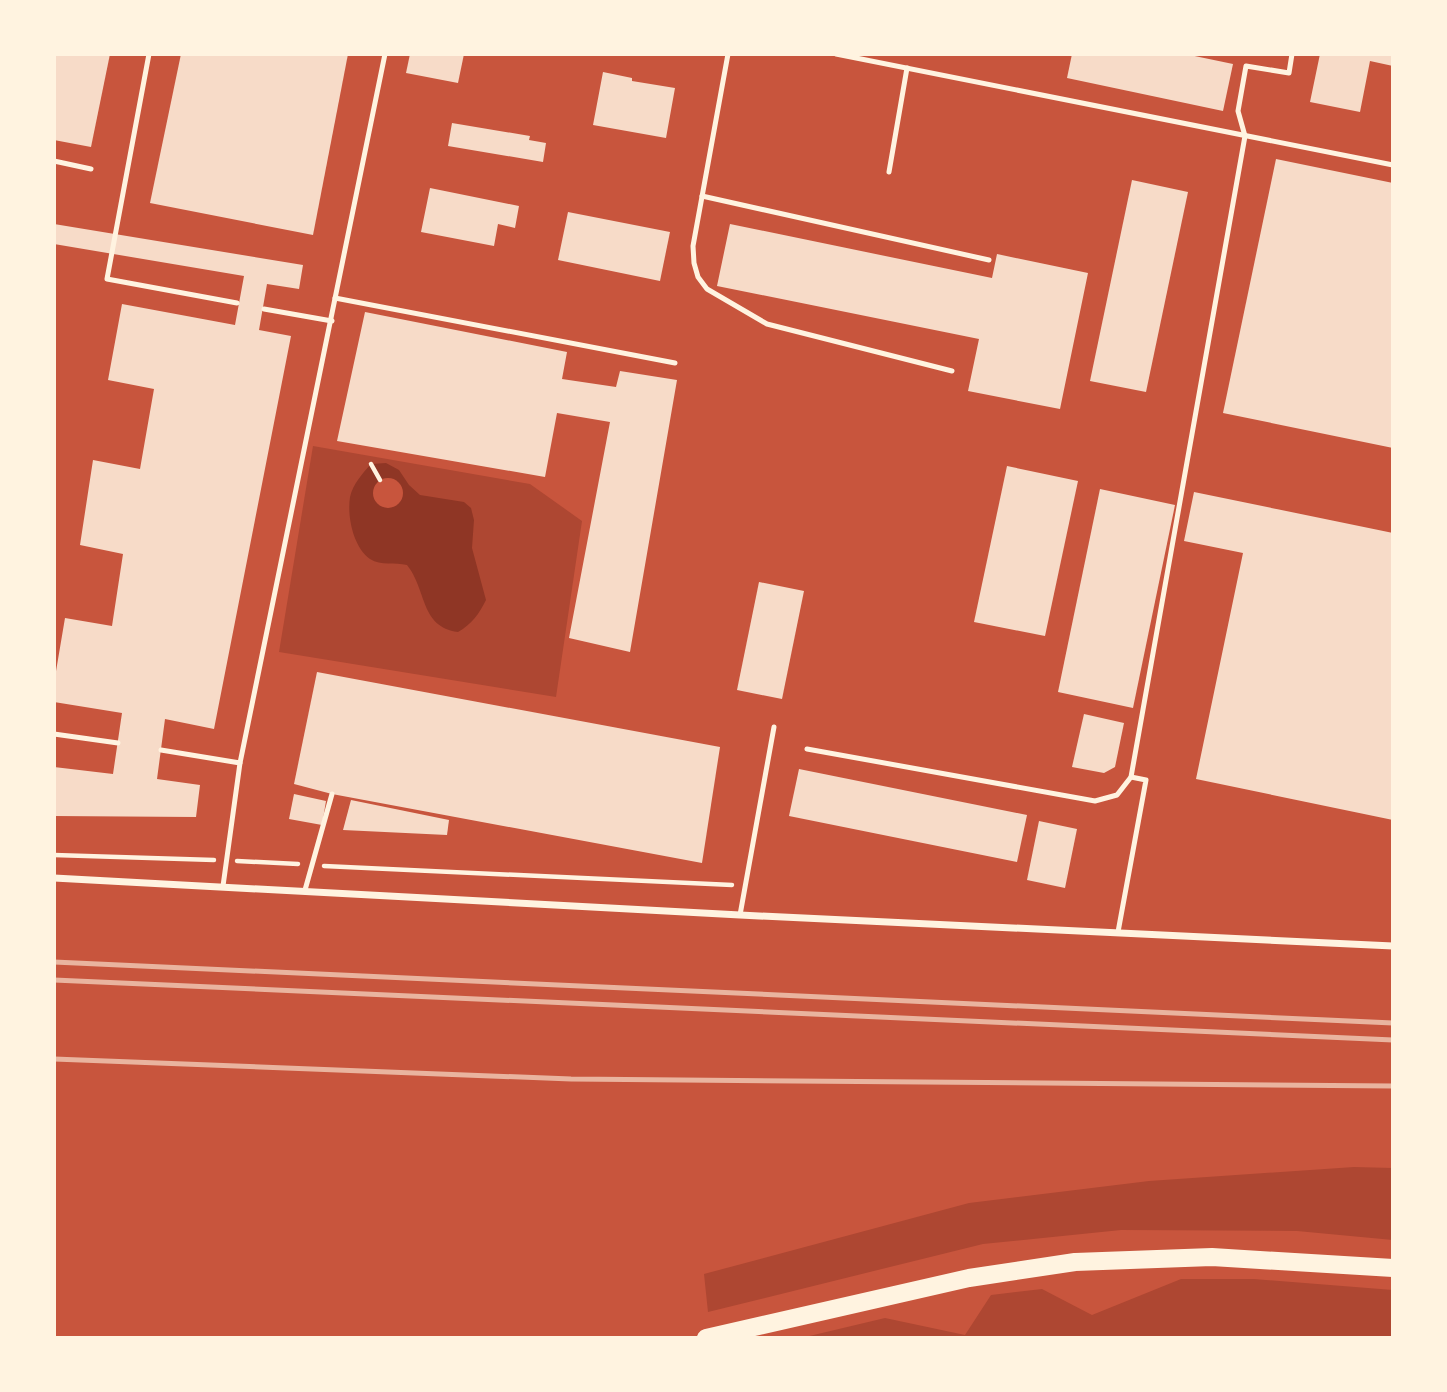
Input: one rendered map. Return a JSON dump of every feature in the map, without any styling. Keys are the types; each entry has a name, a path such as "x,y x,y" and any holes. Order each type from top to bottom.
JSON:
{"main road":[{"path":"706,1338 970,1278 1075,1262 1212,1257 1393,1268"}],"street":[{"path":"54,878 740,915 1393,946"}],"lane":[{"path":"149,54 107,279 237,303"},
{"path":"223,886 240,762 385,54"},
{"path":"728,54 693,246 698,277 707,289 767,324 952,371"},
{"path":"836,54 1393,164"},
{"path":"807,748 1095,801 1116,795 1131,777 1245,136 1238,111 1247,66 1289,73 1292,54"},
{"path":"889,172 906,68"},
{"path":"54,161 91,169"},
{"path":"702,196 989,260"},
{"path":"335,298 675,363"},
{"path":"264,309 332,321"},
{"path":"740,915 743,885 774,727"},
{"path":"54,734 118,743"},
{"path":"161,750 240,762"},
{"path":"1118,932 1146,780 1131,777"},
{"path":"305,890 332,794"}],"path":[{"path":"371,464 380,480"},
{"path":"54,855 227,860 743,885"}],"shaded area":[{"path":"313,446 530,484 582,521 556,697 279,652"},
{"path":"386,463 399,470 420,495 464,502 471,508 474,520 472,548 486,600 475,618 458,632 446,629 430,615 407,565 370,559 355,539 349,513 351,492 371,464"},
{"path":"1354,1167 1393,1168 1393,1240 1297,1231 1121,1230 983,1244 708,1312 704,1274 969,1203 1149,1181"},
{"path":"1181,1279 1254,1279 1393,1290 1393,1338 801,1338 885,1318 965,1335 991,1295 1042,1289 1092,1315"}],"pier":[{"path":"388,478 394,479 402,487 402,499 394,507 388,508 382,507 374,499 373,493 374,487 382,479"}],"building":[{"path":"54,54 110,54 91,147 54,140"},
{"path":"181,54 348,54 313,235 150,203"},
{"path":"410,54 464,54 458,83 406,73"},
{"path":"1072,54 1185,54 1233,64 1223,111 1067,78"},
{"path":"1320,54 1393,54 1393,66 1370,61 1360,112 1310,102"},
{"path":"603,72 632,78 632,81 675,88 666,138 593,125"},
{"path":"452,123 530,136 529,140 546,143 543,162 448,146"},
{"path":"1276,159 1393,183 1393,448 1223,413"},
{"path":"1132,180 1188,192 1146,392 1090,381"},
{"path":"430,188 519,206 515,228 498,224 494,246 421,232"},
{"path":"568,212 670,232 660,281 558,260"},
{"path":"54,224 303,265 299,289 267,284 259,330 291,336 214,729 165,719 157,779 200,785 196,817 54,816 54,767 113,774 122,713 54,702 54,683 65,618 112,626 123,554 80,545 93,460 140,469 154,389 108,380 122,304 235,325 244,276 54,244"},
{"path":"730,224 992,278 997,254 1088,273 1060,409 968,391 979,339 717,286"},
{"path":"365,312 567,352 562,379 616,387 620,371 677,380 630,652 569,638 610,422 557,413 545,477 337,441"},
{"path":"1007,466 1078,481 1045,636 974,622"},
{"path":"1100,489 1175,505 1133,708 1058,692"},
{"path":"1194,492 1393,533 1393,820 1196,779 1243,553 1184,541"},
{"path":"759,582 804,591 782,699 737,690"},
{"path":"317,672 720,747 702,863 332,794 294,784"},
{"path":"1084,714 1124,723 1115,767 1104,773 1072,767"},
{"path":"799,769 1027,815 1017,862 789,816"},
{"path":"294,794 326,801 322,825 289,819"},
{"path":"351,800 449,820 447,835 343,830"},
{"path":"1039,821 1077,829 1065,888 1027,880"}],"railway":[{"path":"54,962 1393,1023"},
{"path":"54,980 1393,1040"},
{"path":"54,1059 571,1079 1393,1086"}]}
